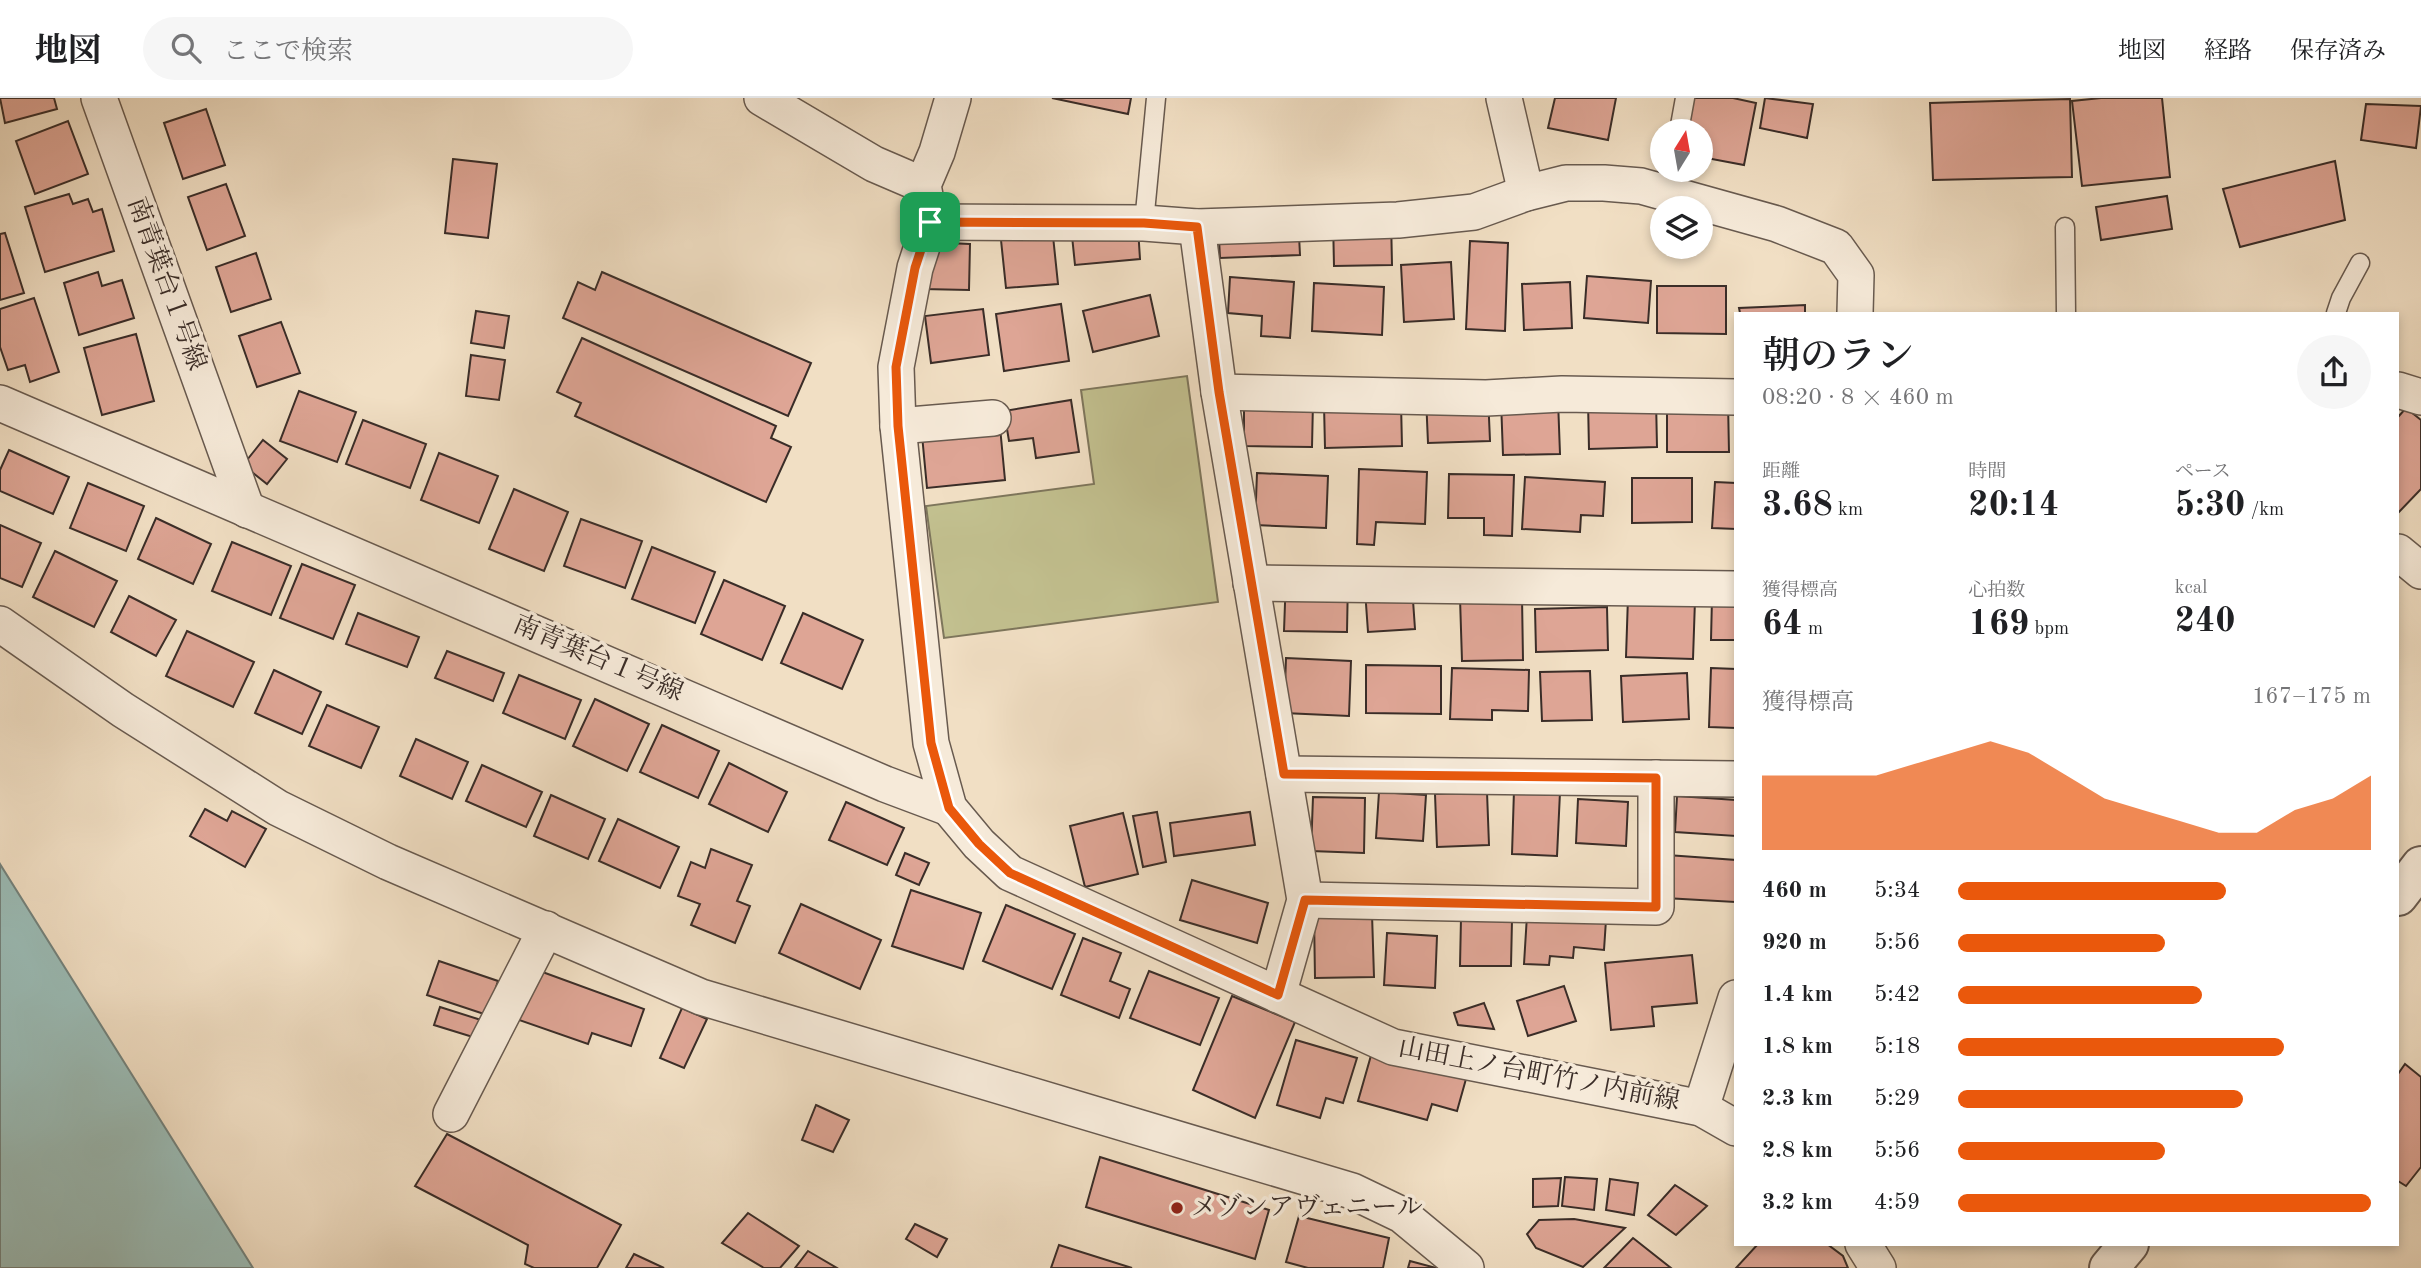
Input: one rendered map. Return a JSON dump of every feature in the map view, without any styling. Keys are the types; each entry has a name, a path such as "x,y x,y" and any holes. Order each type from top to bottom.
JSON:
{"street":[{"name":"南青葉台１号線","path":"99,98 247,510"},
{"path":"762,98 874,164 923,185 937,152 953,98"},
{"path":"1504,98 1526,193"},
{"path":"930,222 1144,223 1197,227 1398,220 1474,212 1526,193 1566,183 1669,187 1836,247 1856,275 1855,312"},
{"name":"山田上ノ台町竹ノ内前線","path":"923,185 930,222 915,268 896,367 898,426 931,743 949,808 979,844 1010,873 1393,1047 1701,1108 1734,1127"},
{"path":"1197,227 1219,392 1305,900 1278,995"},
{"path":"2399,390 2421,397"},
{"path":"1219,392 1486,398 1562,394 1734,397"},
{"name":"南青葉台１号線","path":"0,403 885,784 949,808"},
{"path":"898,426 993,418"},
{"path":"2399,553 2421,571"},
{"path":"1251,583 1734,589"},
{"path":"0,624 123,710 278,807 388,862 701,997 1352,1191 1402,1215 1466,1268"},
{"path":"1284,774 1734,779"},
{"path":"1305,900 1656,907 1656,778"},
{"path":"2399,895 2421,866"},
{"path":"451,1114 546,929"},
{"path":"1701,1108 1734,1004"},
{"path":"1864,1246 1878,1268"},
{"path":"2109,1268 2127,1246"}],"lane":[{"path":"1144,223 1156,98"},
{"path":"1681,119 1685,98"},
{"path":"2065,227 2066,312"},
{"path":"2336,312 2361,262"}],"shaded area":[{"path":"1187,376 1218,602 944,638 926,506 1094,484 1081,390"}],"water":[{"path":"0,864 253,1268 0,1268"}],"building":[{"path":"0,98 54,98 57,109 5,123"},
{"path":"1052,98 1131,98 1128,114"},
{"path":"1555,98 1616,98 1608,140 1548,128"},
{"path":"1690,98 1733,98 1756,103 1744,165 1713,159 1713,119 1686,119"},
{"path":"1765,98 1813,104 1807,138 1760,128"},
{"path":"2162,98 2170,177 2082,186 2072,101"},
{"path":"2070,99 2072,177 1933,180 1930,103"},
{"path":"2366,104 2421,106 2416,148 2361,140"},
{"path":"206,109 225,165 183,179 164,123"},
{"path":"68,121 88,174 35,194 16,141"},
{"path":"453,159 497,164 488,238 445,233"},
{"path":"2335,161 2345,220 2240,247 2223,189"},
{"path":"226,184 245,236 207,250 188,197"},
{"path":"69,194 73,204 88,199 93,212 102,209 114,251 45,272 25,207"},
{"path":"2167,196 2172,229 2101,240 2096,207"},
{"path":"1298,216 1300,255 1220,258 1218,219"},
{"path":"1391,218 1392,265 1334,266 1333,219"},
{"path":"1071,226 1138,228 1140,259 1075,265"},
{"path":"5,233 24,293 0,300 0,234"},
{"path":"1053,236 1058,284 1006,288 1001,240"},
{"path":"1470,241 1508,243 1505,331 1466,329"},
{"path":"925,242 970,244 969,290 923,289"},
{"path":"256,253 271,299 231,312 216,267"},
{"path":"1451,262 1454,319 1404,322 1401,265"},
{"path":"98,272 102,286 122,280 134,318 79,335 64,283"},
{"path":"602,272 811,363 788,416 563,318 578,282 595,290"},
{"path":"1587,276 1651,281 1648,323 1584,318"},
{"path":"1230,277 1294,282 1290,338 1261,336 1262,316 1228,313"},
{"path":"1570,282 1572,328 1524,330 1522,284"},
{"path":"1314,283 1384,287 1382,335 1312,331"},
{"path":"1657,286 1726,286 1726,334 1657,333"},
{"path":"1150,295 1159,336 1093,352 1083,311"},
{"path":"34,298 59,372 30,382 25,365 8,370 0,347 0,309"},
{"path":"1061,304 1069,361 1004,371 996,314"},
{"path":"1805,305 1805,312 1740,312 1739,308"},
{"path":"983,309 989,355 931,363 925,316"},
{"path":"476,311 509,316 504,348 471,343"},
{"path":"281,322 300,373 257,387 239,336"},
{"path":"136,334 154,401 102,415 84,348"},
{"path":"582,338 776,426 771,438 791,447 766,502 575,416 581,403 557,392"},
{"path":"471,355 505,360 499,400 466,396"},
{"path":"299,391 356,412 337,462 280,441"},
{"path":"1488,395 1490,441 1428,443 1426,397"},
{"path":"1656,399 1657,447 1589,449 1588,401"},
{"path":"1071,400 1079,452 1036,458 1033,438 1009,441 1004,411"},
{"path":"1558,400 1560,454 1503,455 1501,401"},
{"path":"1667,401 1728,401 1729,452 1667,452"},
{"path":"1244,402 1313,402 1312,447 1244,446"},
{"path":"1401,403 1402,446 1325,448 1324,405"},
{"path":"2406,408 2421,420 2421,489 2399,512 2399,416"},
{"path":"363,420 426,444 410,488 346,464"},
{"path":"1000,427 1005,480 927,488 922,435"},
{"path":"263,440 287,459 267,484 243,465"},
{"path":"9,450 69,477 53,514 0,491 0,470"},
{"path":"439,453 498,476 479,523 421,500"},
{"path":"1359,469 1427,472 1425,524 1376,522 1374,545 1357,544"},
{"path":"1257,473 1328,476 1326,528 1255,525"},
{"path":"1449,474 1514,475 1512,536 1484,535 1484,518 1448,518"},
{"path":"1525,477 1605,482 1603,516 1581,515 1580,532 1522,529"},
{"path":"1632,478 1692,478 1692,522 1632,523"},
{"path":"1715,482 1734,483 1734,529 1712,528"},
{"path":"88,483 144,506 126,551 70,528"},
{"path":"514,489 568,512 544,571 489,549"},
{"path":"156,518 211,544 193,584 138,559"},
{"path":"581,519 642,541 625,588 564,566"},
{"path":"0,525 41,543 22,587 0,578"},
{"path":"232,542 291,566 271,615 212,591"},
{"path":"652,547 715,572 695,623 632,599"},
{"path":"55,551 117,581 94,627 33,597"},
{"path":"302,564 355,585 333,639 280,618"},
{"path":"1286,576 1348,578 1347,632 1284,631"},
{"path":"724,580 785,606 762,660 701,634"},
{"path":"1412,586 1415,629 1368,632 1365,590"},
{"path":"129,596 176,620 156,656 111,632"},
{"path":"1522,597 1523,660 1462,661 1460,598"},
{"path":"1628,597 1695,600 1693,659 1626,657"},
{"path":"1712,598 1734,599 1734,640 1711,640"},
{"path":"1607,607 1608,650 1536,652 1535,609"},
{"path":"358,613 419,637 407,667 346,644"},
{"path":"803,613 863,640 842,689 781,663"},
{"path":"187,631 254,662 233,707 166,676"},
{"path":"447,651 504,673 493,701 435,678"},
{"path":"1286,658 1351,661 1349,716 1284,713"},
{"path":"1366,665 1441,666 1441,714 1366,713"},
{"path":"1452,668 1529,670 1528,711 1492,710 1492,720 1450,719"},
{"path":"1711,668 1734,669 1734,728 1709,727"},
{"path":"274,670 321,692 302,734 255,713"},
{"path":"1590,671 1592,720 1542,721 1540,672"},
{"path":"1687,673 1689,719 1623,722 1621,676"},
{"path":"519,675 581,700 565,739 503,713"},
{"path":"595,699 649,724 627,771 573,746"},
{"path":"327,705 379,727 361,768 309,746"},
{"path":"662,725 719,751 698,798 640,772"},
{"path":"416,739 468,762 452,799 400,776"},
{"path":"729,763 787,792 768,832 709,804"},
{"path":"482,765 542,792 526,827 466,801"},
{"path":"1514,790 1560,792 1557,856 1512,854"},
{"path":"1379,792 1426,795 1423,841 1376,838"},
{"path":"1487,792 1489,845 1437,847 1435,794"},
{"path":"551,795 605,819 588,859 534,836"},
{"path":"1677,796 1734,800 1734,836 1675,832"},
{"path":"1313,797 1365,798 1364,853 1311,851"},
{"path":"1578,799 1628,802 1626,846 1576,843"},
{"path":"846,802 904,828 887,865 829,840"},
{"path":"205,809 227,821 232,811 266,829 245,867 190,836"},
{"path":"1157,812 1166,862 1143,867 1133,816"},
{"path":"1250,812 1255,845 1174,856 1170,823"},
{"path":"1123,813 1138,874 1085,887 1070,826"},
{"path":"618,819 679,847 660,888 599,861"},
{"path":"711,849 752,865 737,901 750,906 735,943 691,925 700,904 678,896 691,862 705,868"},
{"path":"905,853 929,863 919,885 896,875"},
{"path":"1667,855 1734,860 1734,902 1665,898"},
{"path":"1192,880 1268,903 1257,943 1180,920"},
{"path":"911,890 981,913 963,969 892,946"},
{"path":"801,904 881,940 860,989 779,953"},
{"path":"1006,905 1075,934 1052,989 983,961"},
{"path":"1372,914 1374,977 1315,978 1314,915"},
{"path":"1527,915 1606,920 1604,950 1574,947 1573,958 1550,956 1549,965 1524,964"},
{"path":"1461,918 1512,920 1511,966 1460,966"},
{"path":"1387,933 1437,936 1435,988 1384,985"},
{"path":"1083,938 1121,953 1110,981 1130,989 1119,1018 1061,995"},
{"path":"1692,955 1697,1003 1652,1007 1654,1026 1611,1030 1605,963"},
{"path":"439,961 498,981 487,1015 427,995"},
{"path":"537,970 644,1009 631,1046 592,1033 588,1044 519,1020"},
{"path":"1149,971 1219,998 1200,1045 1130,1018"},
{"path":"1564,986 1576,1021 1528,1036 1517,1001"},
{"path":"1232,996 1295,1022 1255,1118 1193,1090"},
{"path":"1484,1003 1494,1029 1458,1025 1454,1013"},
{"path":"440,1007 481,1020 476,1038 434,1025"},
{"path":"682,1008 707,1019 684,1068 660,1058"},
{"path":"1296,1040 1357,1058 1343,1103 1326,1098 1320,1118 1277,1105"},
{"path":"1372,1052 1466,1079 1457,1111 1432,1104 1427,1120 1358,1101"},
{"path":"2405,1064 2421,1077 2421,1167 2406,1186 2399,1182 2399,1073"},
{"path":"816,1105 849,1120 833,1152 802,1140"},
{"path":"447,1134 621,1225 597,1268 534,1268 525,1264 528,1245 415,1186"},
{"name":"メゾンアヴェニール","path":"1100,1157 1269,1210 1255,1259 1086,1207"},
{"path":"1565,1177 1597,1179 1594,1210 1562,1206"},
{"path":"1561,1178 1558,1206 1533,1207 1533,1179"},
{"path":"1610,1179 1638,1183 1634,1215 1606,1210"},
{"path":"1675,1185 1707,1206 1676,1235 1648,1215"},
{"path":"748,1213 799,1246 780,1268 764,1268 722,1243"},
{"path":"1299,1216 1389,1238 1383,1268 1308,1268 1286,1262"},
{"path":"1574,1219 1625,1228 1583,1267 1536,1248 1527,1234 1539,1220"},
{"path":"915,1224 947,1239 937,1257 906,1239"},
{"path":"1633,1238 1671,1268 1604,1268"},
{"path":"1059,1245 1132,1268 1051,1268"},
{"path":"1756,1246 1830,1246 1843,1256 1848,1268 1736,1268"},
{"path":"808,1251 837,1268 795,1268"},
{"path":"634,1254 664,1268 626,1268"},
{"path":"1410,1261 1436,1268 1408,1268"}],"place":[{"name":"メゾンアヴェニール","path":"1177,1208"}],"route":[{"path":"930,222 1144,223 1197,227 1219,392 1284,774 1656,778 1656,907 1305,900 1278,995 1010,873 979,844 949,808 931,743 898,426 896,367 915,268 930,222"}]}
